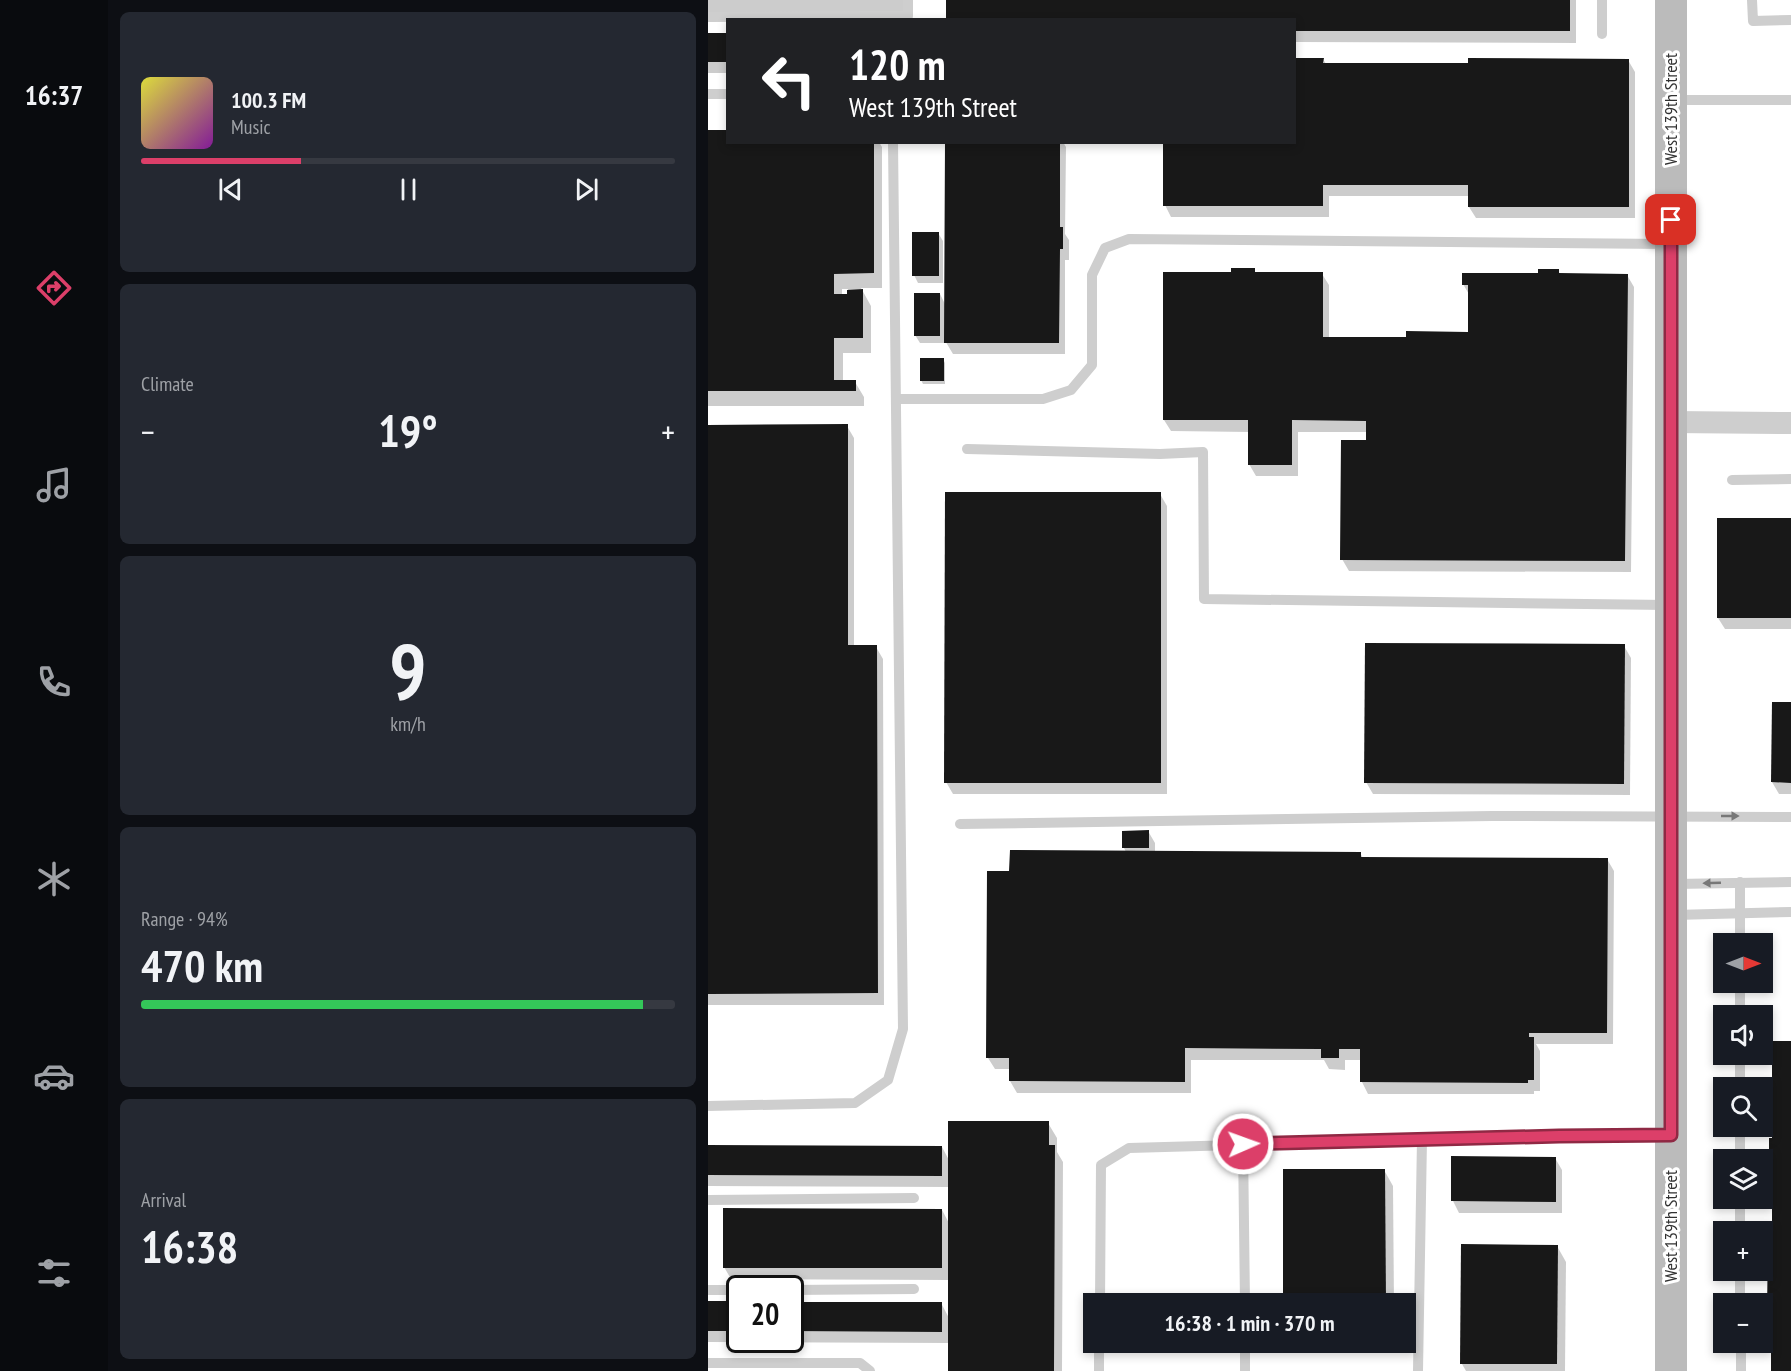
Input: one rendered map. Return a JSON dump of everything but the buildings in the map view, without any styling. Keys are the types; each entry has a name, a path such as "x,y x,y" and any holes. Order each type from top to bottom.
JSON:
{"street":[{"name":"West 139th Street","path":"1671,0 1671,1371"},
{"path":"1671,423 1791,423"}],"lane":[{"path":"708,17 908,16 908,0"},
{"path":"1602,0 1602,34"},
{"path":"1752,0 1753,21 1791,20"},
{"path":"708,94 726,94"},
{"path":"1671,100 1791,100"},
{"path":"708,1106 855,1103 888,1080 903,1029 893,144"},
{"path":"896,399 1043,399 1071,390 1092,364 1092,274 1105,248 1129,238 1671,244"},
{"path":"967,449 1160,454 1203,452 1204,599 1671,605"},
{"path":"1732,480 1791,480"},
{"path":"960,824 1671,816 1791,817"},
{"path":"1671,884 1790,878"},
{"path":"1740,882 1740,933"},
{"path":"1671,915 1791,912"},
{"path":"1100,1293 1101,1165 1130,1148 1422,1139 1671,1135"},
{"path":"1418,1371 1422,1139"},
{"path":"1243,1144 1245,1293"},
{"path":"708,1200 914,1198"},
{"path":"804,1290 914,1289"},
{"path":"708,1290 726,1290"},
{"path":"1099,1353 1099,1371"},
{"path":"1245,1353 1245,1371"},
{"path":"1741,1353 1741,1371"},
{"path":"708,1363 860,1363 870,1371"}],"route":[{"path":"1243,1144 1671,1135 1671,220"}]}
